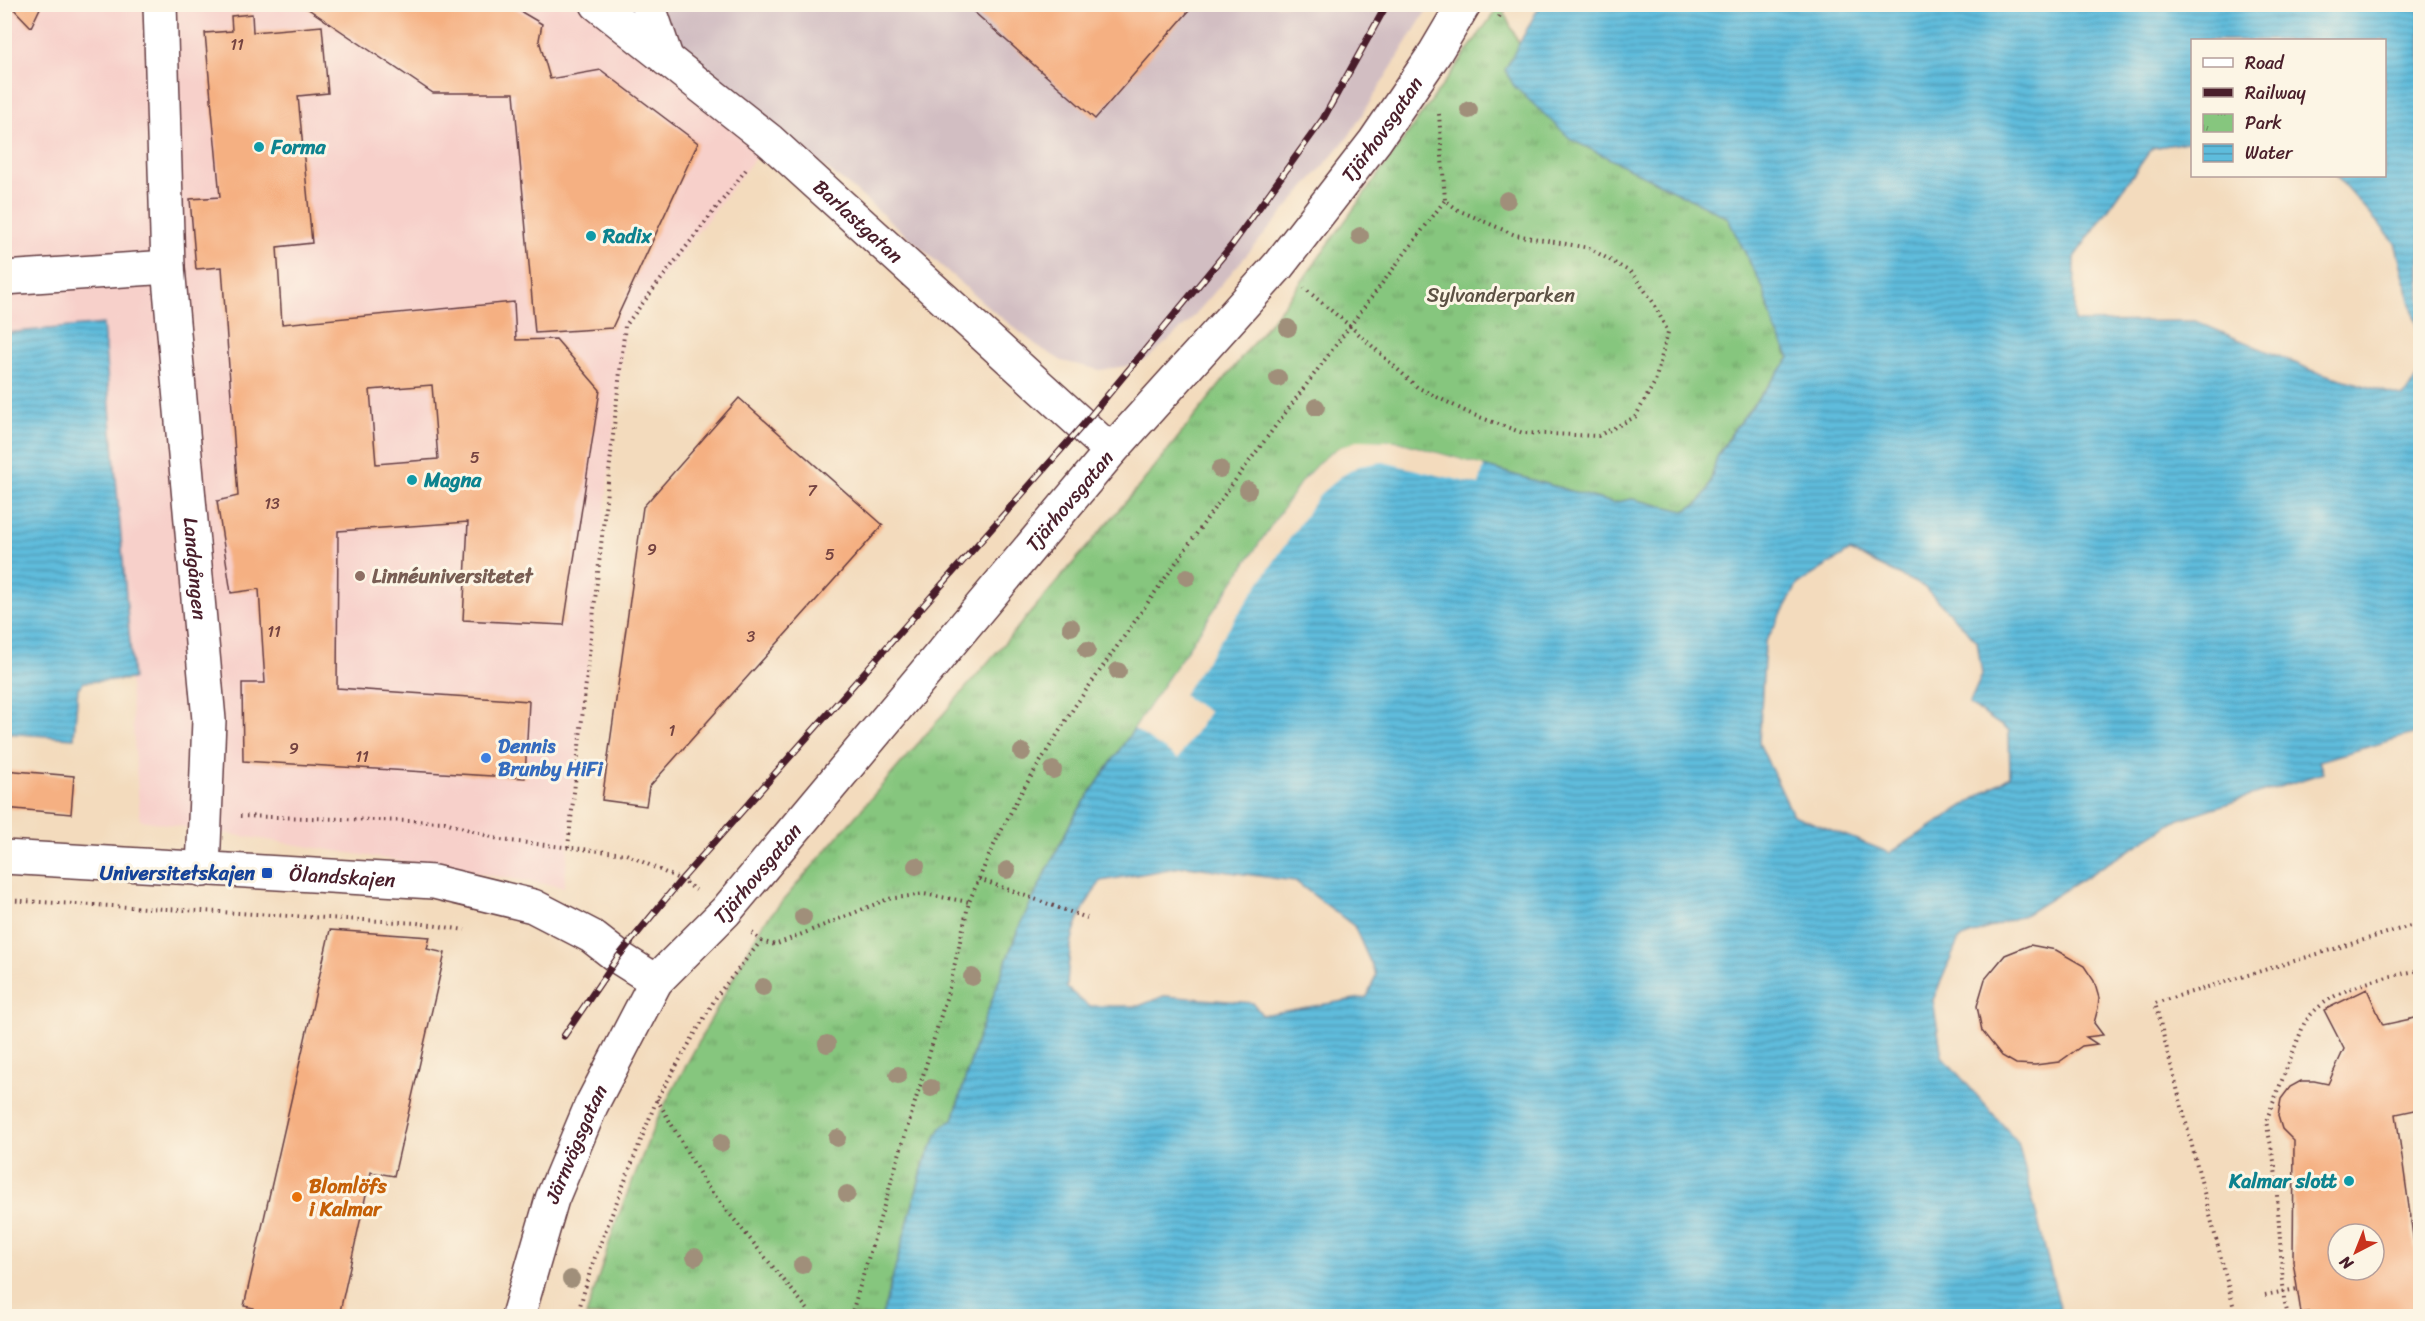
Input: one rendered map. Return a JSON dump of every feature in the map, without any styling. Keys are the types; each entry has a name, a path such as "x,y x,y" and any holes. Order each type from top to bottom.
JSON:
{"street":[{"name":"Landgången","path":"160,4 168,267 208,720 202,870"},
{"name":"Barlastgatan","path":"597,4 769,140 1111,452"},
{"path":"648,4 667,60"},
{"name":"Tjärhovsgatan","path":"656,981 726,911 1111,452 1278,266 1375,141 1435,53 1464,4"},
{"path":"4,278 168,267"},
{"name":"Ölandskajen","path":"4,857 434,882 533,906 591,936 618,957 656,981"},
{"name":"Järnvägsgatan","path":"518,1317 552,1199 591,1106 656,981"}],"path":[{"path":"1497,21 1506,4"},
{"path":"851,1317 950,985 969,902 1019,796 1075,706 1223,497 1445,200 1438,106"},
{"path":"568,848 625,326 769,140"},
{"path":"1278,266 1350,326 1417,387 1471,414 1523,433 1598,436 1635,417 1655,382 1668,332 1653,302 1632,273 1589,248 1515,235 1458,210 1445,200"},
{"path":"979,879 1087,918"},
{"path":"577,1317 592,1265 657,1099 718,994 761,941 775,945 888,899 924,894 969,902"},
{"path":"4,900 417,923 465,930"},
{"path":"2236,1317 2155,1003 2421,923"},
{"path":"2288,1317 2284,1299 2275,1166 2266,1121 2304,1024 2311,1012 2361,985 2421,970"},
{"path":"657,1099 706,1185 813,1317"},
{"path":"2410,1216 2421,1215"},
{"path":"2265,1295 2297,1289"}],"shaded area":[{"name":"Linnéuniversitetet","path":"5,5 597,5 769,140 625,326 564,887 140,820 103,324 5,333"},
{"path":"604,5 1430,5 1349,136 1188,323 1147,359 1127,366 1100,370 1062,361 1039,347 993,311 851,187"}],"green space":[{"name":"Sylvanderparken","path":"1500,5 1520,45 1505,70 1572,140 1727,217 1763,288 1775,329 1790,358 1735,428 1717,457 1709,487 1699,503 1685,511 1632,499 1613,503 1395,441 1338,448 1321,461 1302,481 1072,820 1018,929 976,1043 953,1120 941,1127 924,1163 882,1316 586,1316 616,1222 657,1119 762,925 1141,484 1297,288"}],"water":[{"path":"1540,5 2420,5 2420,339 2395,242 2337,177 2386,177 2386,39 2191,39 2191,141 2152,148 2075,256 2074,322 2195,321 2314,371 2403,397 2420,372 2420,732 2319,761 2323,773 2179,819 2026,914 1959,939 1933,1000 1942,1056 2018,1142 2062,1316 882,1316 924,1163 941,1127 953,1120 976,1043 1018,929 1072,820 1302,481 1324,459 1342,447 1353,443 1395,441 1613,503 1632,499 1685,511 1699,503 1709,487 1717,457 1735,428 1790,358 1775,329 1763,288 1727,217 1572,140 1514,86 1505,70","holes":["1850,551 1924,587 1977,641 1982,675 1969,704 2009,731 2010,776 1890,853 1793,815 1759,743 1765,643 1798,584","1187,866 1295,881 1354,926 1376,975 1367,997 1262,1015 1253,1003 1164,996 1139,1006 1088,1006 1067,988 1074,931 1084,908 1101,881"]},
{"path":"103,324 133,679 84,682 78,688 74,738 5,733 5,333"}],"pier":[{"path":"1359,440 1395,441 1484,466 1479,485 1383,462 1359,466 1340,477 1320,494 1183,695 1209,712 1178,759 1134,729 1302,481 1321,461 1338,448"}],"building":[{"path":"9,4 42,4 31,27"},
{"name":"Radix","path":"301,4 508,4 542,24 539,40 550,79 601,70 698,143 612,328 535,333 514,93 433,93"},
{"path":"965,4 1195,4 1095,119"},
{"name":"Magna","path":"252,14 253,32 322,26 328,93 298,96 312,243 277,247 282,324 514,302 516,340 556,339 600,390 564,625 463,620 468,522 338,531 337,688 529,701 525,778 243,761 242,683 265,683 259,589 231,593 217,501 238,496 222,267 196,269 190,199 220,197 205,33 232,31 231,16","holes":["432,385 438,459 376,464 370,390"]},
{"path":"739,398 883,525 649,787 646,806 602,800 643,507"},
{"path":"4,770 74,776 71,814 4,808"},
{"path":"330,930 430,937 427,949 445,953 394,1176 371,1172 339,1316 254,1316 254,1308 244,1306"},
{"path":"2030,945 2056,950 2084,966 2094,981 2099,998 2094,1023 2103,1035 2086,1037 2097,1044 2082,1046 2059,1062 2035,1065 2016,1064 2002,1056 1982,1031 1977,1006 1985,979 2005,955"},
{"name":"Kalmar slott","path":"2367,989 2383,1025 2420,1017 2420,1109 2396,1114 2420,1286 2420,1316 2310,1316 2309,1312 2301,1313 2293,1261 2294,1141 2282,1129 2278,1116 2281,1099 2290,1087 2301,1081 2328,1084 2344,1049 2324,1010"}],"railway":[{"path":"564,1036 618,957 681,880 1083,425 1232,245 1323,119 1387,4"}],"place":[{"name":"Forma","path":"259,147"},
{"name":"Radix","path":"591,236"},
{"name":"Magna","path":"412,480"},
{"name":"Linnéuniversitetet","path":"360,576"},
{"name":"Dennis Brunby HiFi","path":"486,758"},
{"name":"Universitetskajen","path":"267,873"},
{"name":"Kalmar slott","path":"2349,1181"},
{"name":"Blomlöfs i Kalmar","path":"297,1197"}]}
